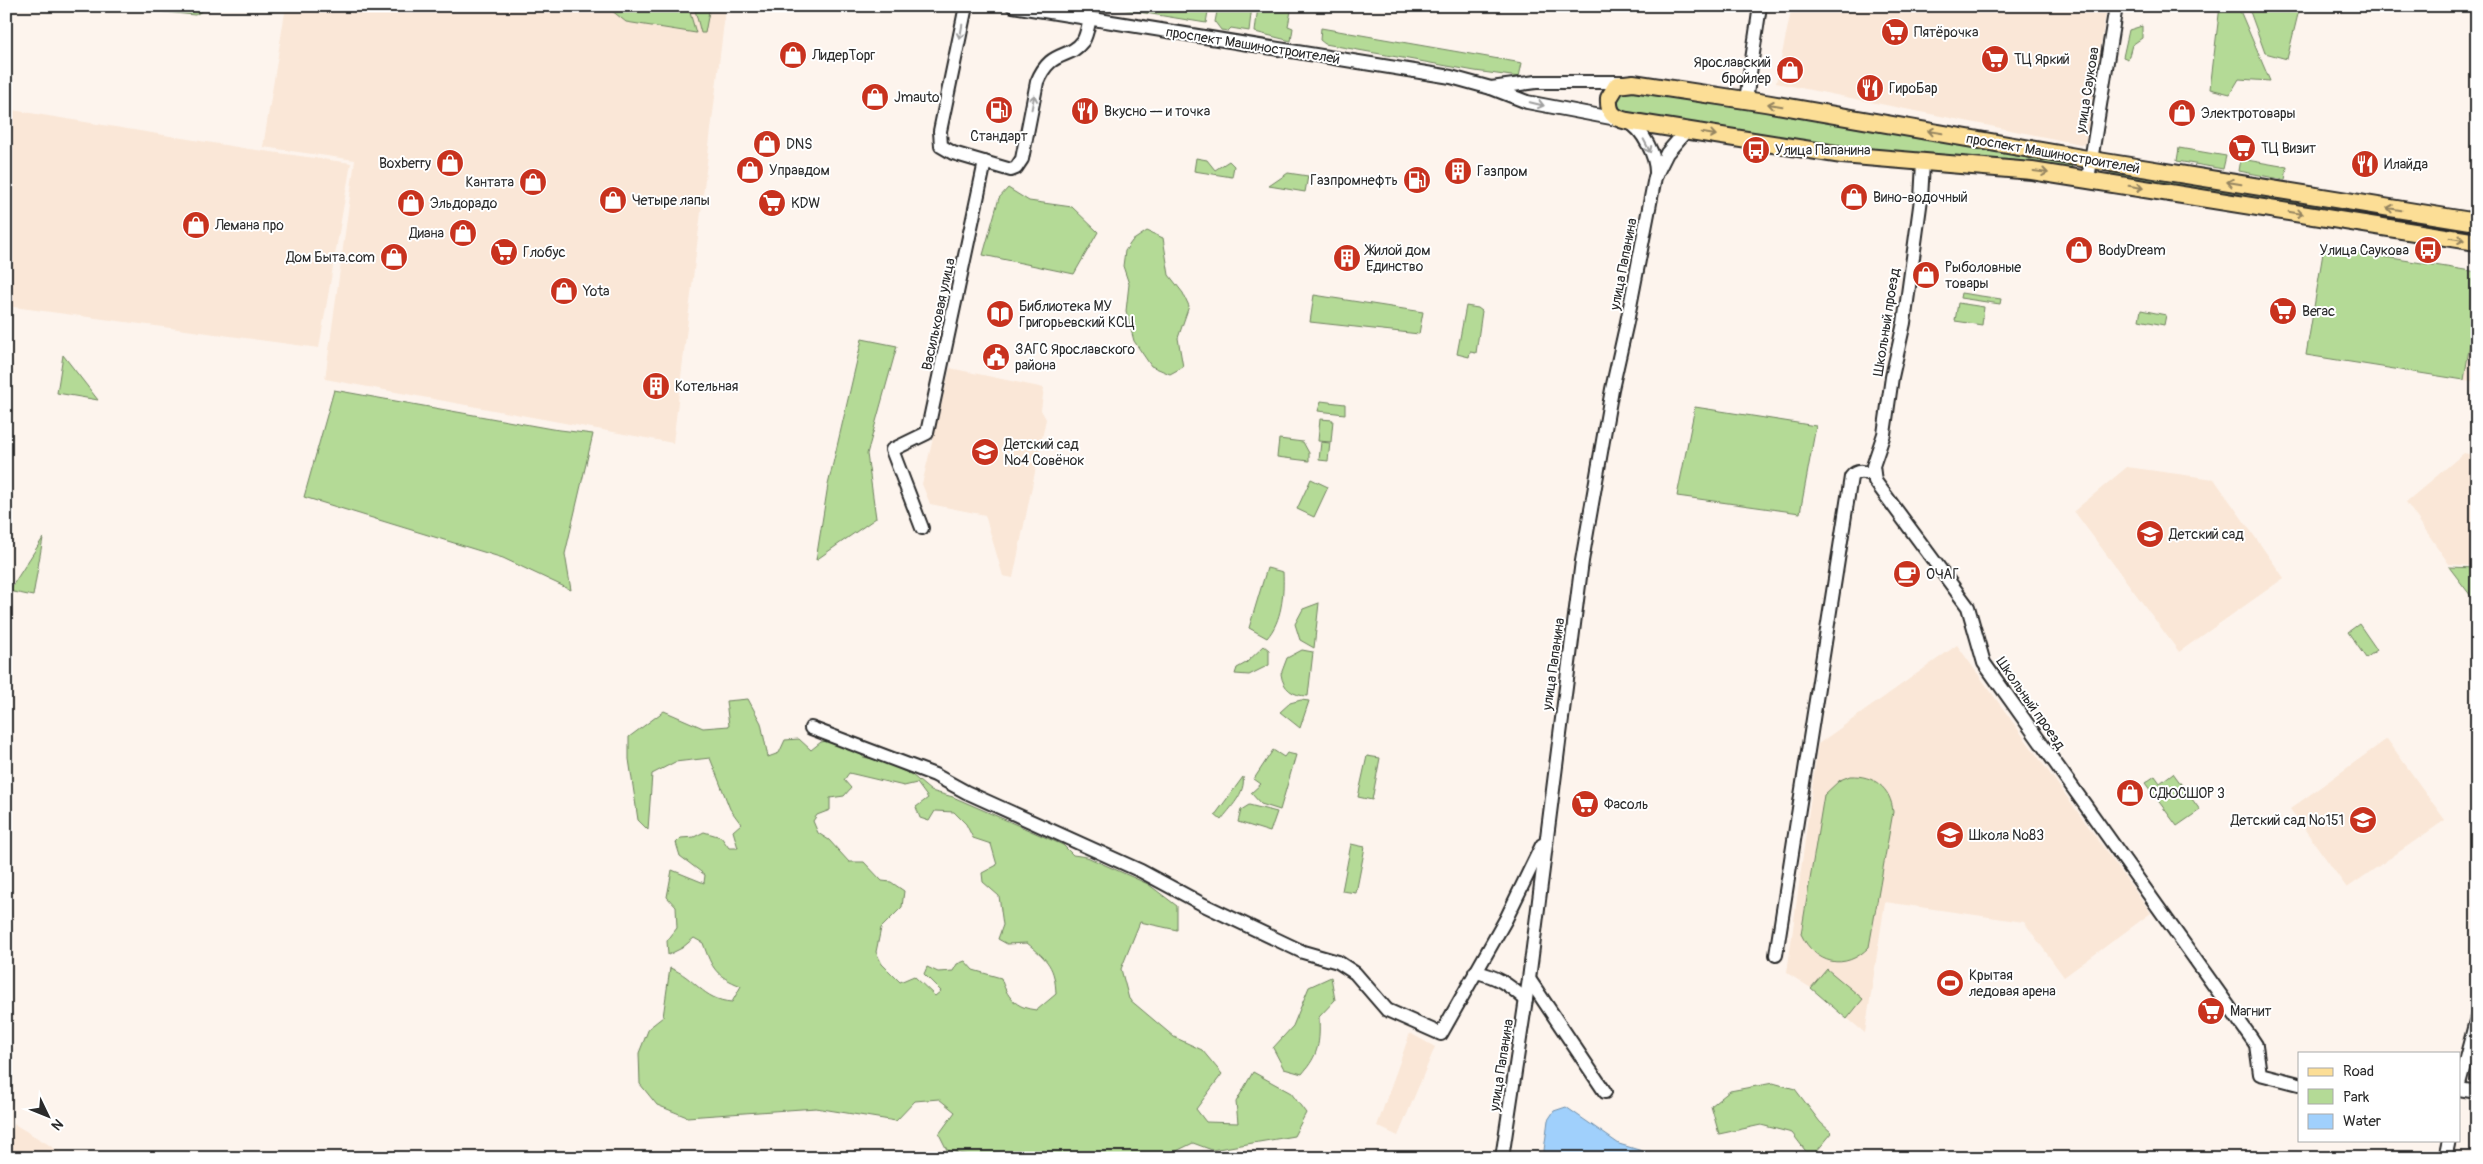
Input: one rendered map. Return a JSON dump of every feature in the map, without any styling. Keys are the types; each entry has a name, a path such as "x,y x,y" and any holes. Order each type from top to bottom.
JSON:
{"main road":[{"name":"проспект Машиностроителей","path":"1629,83 1746,100 2091,160 2477,222"},
{"path":"1626,121 1619,119 1611,113 1608,98 1617,85 1629,83"},
{"name":"проспект Машиностроителей","path":"1626,121 1842,155 1923,163 1995,166 2088,179 2477,242"},
{"path":"1995,166 2001,144"}],"street":[{"path":"966,6 940,131 941,146 953,153 1011,170 1020,164 1041,72 1053,57 1075,48 1083,41 1090,18"},
{"name":"проспект Машиностроителей","path":"1013,6 1451,77 1491,88 1535,104 1626,121"},
{"path":"1746,100 1760,6"},
{"name":"улица Саукова","path":"2088,179 2116,6"},
{"name":"проспект Машиностроителей","path":"1491,88 1536,82 1629,83"},
{"name":"улица Папанина","path":"1502,1158 1529,979 1582,561 1612,389 1628,322 1655,177 1655,163 1645,143 1637,129 1626,121"},
{"name":"улица Папанина","path":"1655,177 1667,153 1686,131"},
{"name":"Васильковая улица","path":"922,528 892,450 927,433 985,162"},
{"name":"Школьный проезд","path":"1923,163 1921,199 1904,323 1892,376 1884,434 1873,466 1873,475 1877,485 1968,607 1984,663 2256,1045 2260,1074 2298,1084"},
{"path":"1776,956 1851,477 1861,472 1873,475"},
{"path":"812,728 935,775 966,792 1141,871 1204,905 1303,952 1338,962 1355,973 1387,1010 1441,1034 1506,919 1546,836"},
{"path":"1475,972 1491,975 1507,982 1526,1000"},
{"path":"1529,979 1605,1092"},
{"path":"2460,1080 2477,1018"},
{"path":"2460,1089 2477,1092"},
{"path":"2445,1158 2448,1142"}],"shaded area":[{"path":"286,6 726,6 673,443 325,379 355,160 263,147"},
{"path":"1792,6 2107,6 2085,145 1776,83"},
{"path":"6,109 249,149 351,163 319,348 6,306"},
{"path":"2477,300 2477,382 2464,380"},
{"name":"Детский сад №4 Совёнок","path":"950,368 1044,388 1041,410 1046,419 1013,578 1003,576 985,515 930,504 922,484"},
{"path":"2464,453 2477,456 2477,567 2449,564 2406,502"},
{"path":"2127,467 2214,479 2284,578 2179,652 2074,511"},
{"name":"Школа №83","path":"1957,645 2151,913 2064,977 2024,922 1885,902 1865,1033 1811,988 1787,973 1818,744"},
{"path":"2387,739 2445,820 2347,888 2290,809"},
{"path":"1410,1033 1435,1047 1398,1136 1377,1126"},
{"path":"14,1124 46,1143 69,1158 6,1158"}],"green space":[{"path":"145,6 211,6 195,15 164,12"},
{"path":"606,6 688,6 696,33 626,22"},
{"path":"694,6 710,6 705,33 701,33"},
{"path":"1103,6 1209,6 1206,23"},
{"path":"1218,6 1252,6 1249,31 1231,28 1228,31 1221,30 1215,22"},
{"path":"1258,6 1272,6 1291,11 1288,26 1293,28 1291,41 1255,32"},
{"path":"2220,6 2238,6 2270,81 2239,79 2230,94 2210,89"},
{"path":"2248,6 2300,6 2287,59 2265,53"},
{"path":"2142,26 2142,38 2132,45 2128,59 2123,57 2129,30"},
{"path":"1321,28 1522,63 1519,77 1475,71 1325,44 1320,40"},
{"path":"1625,90 1732,105 2072,164 2071,169 1995,159 1843,147 1628,114 1618,109 1616,102 1618,94"},
{"path":"2179,148 2226,156 2223,169 2177,161"},
{"path":"1196,158 1207,160 1215,170 1229,161 1234,166 1232,177 1194,171"},
{"path":"2241,159 2287,167 2285,180 2239,171"},
{"path":"2111,170 2477,230 2477,235 2110,175"},
{"path":"1288,173 1308,176 1305,192 1269,186"},
{"path":"1008,188 1029,201 1072,207 1098,232 1074,274 983,255 999,198"},
{"path":"1147,231 1163,238 1169,275 1183,293 1189,306 1178,338 1183,367 1170,374 1151,366 1134,341 1126,311 1129,284 1123,266 1125,251 1132,241"},
{"path":"2324,247 2477,272 2477,300 2464,380 2306,355"},
{"path":"1961,293 2001,299 2000,304 1960,298"},
{"path":"1314,295 1423,312 1419,334 1310,322"},
{"path":"1958,303 1984,307 1982,325 1955,321"},
{"path":"1466,306 1478,308 1482,311 1476,353 1470,352 1469,357 1457,354"},
{"path":"2141,310 2166,315 2164,325 2139,320"},
{"path":"862,339 897,346 867,454 876,518 816,560 828,485"},
{"path":"63,355 98,400 57,393"},
{"path":"334,390 552,429 593,434 565,554 571,590 503,558 304,497"},
{"path":"1321,401 1345,404 1345,414 1318,411"},
{"path":"1695,407 1816,426 1800,513 1677,496"},
{"path":"1320,419 1333,420 1331,442 1318,441"},
{"path":"1279,439 1303,442 1309,453 1309,461 1277,457"},
{"path":"1321,442 1330,443 1328,461 1319,460"},
{"path":"1311,479 1328,487 1314,517 1297,509"},
{"path":"43,538 33,596 9,591"},
{"path":"2449,567 2477,568 2477,604"},
{"path":"1267,568 1283,572 1283,580 1279,615 1276,624 1267,638 1249,628"},
{"path":"1319,603 1314,648 1300,640 1295,624 1303,609"},
{"path":"2359,624 2377,650 2366,658 2348,632"},
{"path":"1264,646 1269,650 1269,665 1249,675 1235,674 1237,668 1246,663"},
{"path":"1302,650 1313,652 1308,696 1298,695 1286,688 1281,674 1287,658"},
{"path":"748,699 761,723 768,757 779,753 785,740 799,739 811,750 821,742 837,739 853,746 863,757 882,761 912,775 931,791 953,797 1063,845 1073,855 1087,857 1148,884 1177,906 1177,930 1140,922 1121,969 1129,999 1174,1037 1202,1050 1222,1074 1196,1109 1206,1122 1238,1123 1236,1102 1253,1072 1291,1093 1306,1113 1294,1136 1212,1150 1193,1143 1162,1158 979,1158 947,1150 939,1134 955,1112 939,1099 915,1101 896,1121 816,1108 687,1117 657,1105 640,1084 639,1053 649,1028 663,1017 670,968 679,972 706,993 722,1000 732,1002 741,986 720,975 712,965 703,943 694,938 682,948 668,955 667,941 677,928 676,907 667,897 672,870 704,883 705,875 680,856 676,843 681,838 694,837 704,832 721,837 729,848 738,848 733,831 741,824 730,809 710,758 675,762 652,774 648,830 638,820 629,759 629,737 664,711 703,728 729,726 726,701","holes":["849,773 904,786 917,783 928,798 916,807 920,818 929,821 935,811 954,812 966,824 973,838 991,844 997,865 982,873 983,882 999,896 1003,925 998,939 1007,944 1027,943 1045,959 1054,977 1056,994 1037,1010 1023,1007 1013,1000 1006,991 1001,978 973,970 965,961 957,964 953,971 938,972 927,967 924,974 941,991 935,996 914,976 900,982 882,964 876,952 881,928 902,907 904,891 891,882 882,881 864,862 849,862 829,840 818,833 813,821 817,815 830,810 830,798 844,796 851,788 844,780"]},
{"path":"1301,700 1309,701 1300,728 1280,712 1290,703"},
{"path":"1273,750 1284,757 1287,753 1296,755 1280,810 1261,804 1251,793 1261,784 1254,779"},
{"path":"1367,756 1380,758 1372,800 1358,797"},
{"path":"2173,773 2200,810 2177,826 2145,783 2155,776 2160,783"},
{"path":"1850,776 1867,778 1880,785 1889,796 1893,812 1869,947 1860,955 1841,962 1822,958 1807,944 1801,934 1824,795 1840,780"},
{"path":"1243,777 1240,794 1221,820 1215,815"},
{"path":"1249,805 1277,812 1270,832 1238,822 1241,810"},
{"path":"1351,844 1365,847 1356,893 1342,891"},
{"path":"1827,969 1863,999 1847,1019 1811,988"},
{"path":"1331,977 1335,1000 1319,1017 1319,1041 1312,1060 1302,1074 1284,1069 1273,1048 1293,1026 1309,987"},
{"path":"1773,1083 1795,1089 1820,1122 1832,1133 1811,1158 1792,1133 1761,1125 1719,1134 1711,1106 1730,1091"}],"water":[{"path":"1566,1107 1619,1144 1665,1158 1543,1158 1548,1120 1554,1111"},
{"path":"1732,1152 1771,1158 1674,1158"}],"place":[{"name":"Пятёрочка","path":"1895,32"},
{"name":"ЛидерТорг","path":"793,55"},
{"name":"ТЦ Яркий","path":"1995,59"},
{"name":"Ярославский бройлер","path":"1790,70"},
{"name":"ГироБар","path":"1870,88"},
{"name":"Jmauto","path":"875,97"},
{"name":"Стандарт","path":"999,110"},
{"name":"Вкусно — и точка","path":"1085,111"},
{"name":"Электротовары","path":"2182,113"},
{"name":"DNS","path":"767,144"},
{"name":"ТЦ Визит","path":"2242,148"},
{"name":"Улица Папанина","path":"1756,150"},
{"name":"Boxberry","path":"450,163"},
{"name":"Илайда","path":"2365,164"},
{"name":"Управдом","path":"750,170"},
{"name":"Газпром","path":"1458,171"},
{"name":"Газпромнефть","path":"1417,180"},
{"name":"Кантата","path":"533,182"},
{"name":"Вино-водочный","path":"1854,197"},
{"name":"Четыре лапы","path":"613,200"},
{"name":"Эльдорадо","path":"411,203"},
{"name":"KDW","path":"772,203"},
{"name":"Лемана про","path":"196,225"},
{"name":"Диана","path":"463,233"},
{"name":"BodyDream","path":"2079,250"},
{"name":"Улица Саукова","path":"2428,250"},
{"name":"Глобус","path":"504,252"},
{"name":"Дом Быта.com","path":"394,257"},
{"name":"Жилой дом Единство","path":"1347,258"},
{"name":"Рыболовные товары","path":"1926,275"},
{"name":"Yota","path":"564,291"},
{"name":"Вегас","path":"2283,311"},
{"name":"Библиотека МУ Григорьевский КСЦ","path":"1000,314"},
{"name":"ЗАГС Ярославского района","path":"996,357"},
{"name":"Котельная","path":"656,386"},
{"name":"Детский сад №4 Совёнок","path":"985,452"},
{"name":"Детский сад","path":"2150,534"},
{"name":"ОЧАГ","path":"1907,574"},
{"name":"СДЮСШОР 3","path":"2130,793"},
{"name":"Фасоль","path":"1585,804"},
{"name":"Детский сад №151","path":"2363,820"},
{"name":"Школа №83","path":"1950,835"},
{"name":"Крытая ледовая арена","path":"1950,983"},
{"name":"Магнит","path":"2211,1011"}]}
